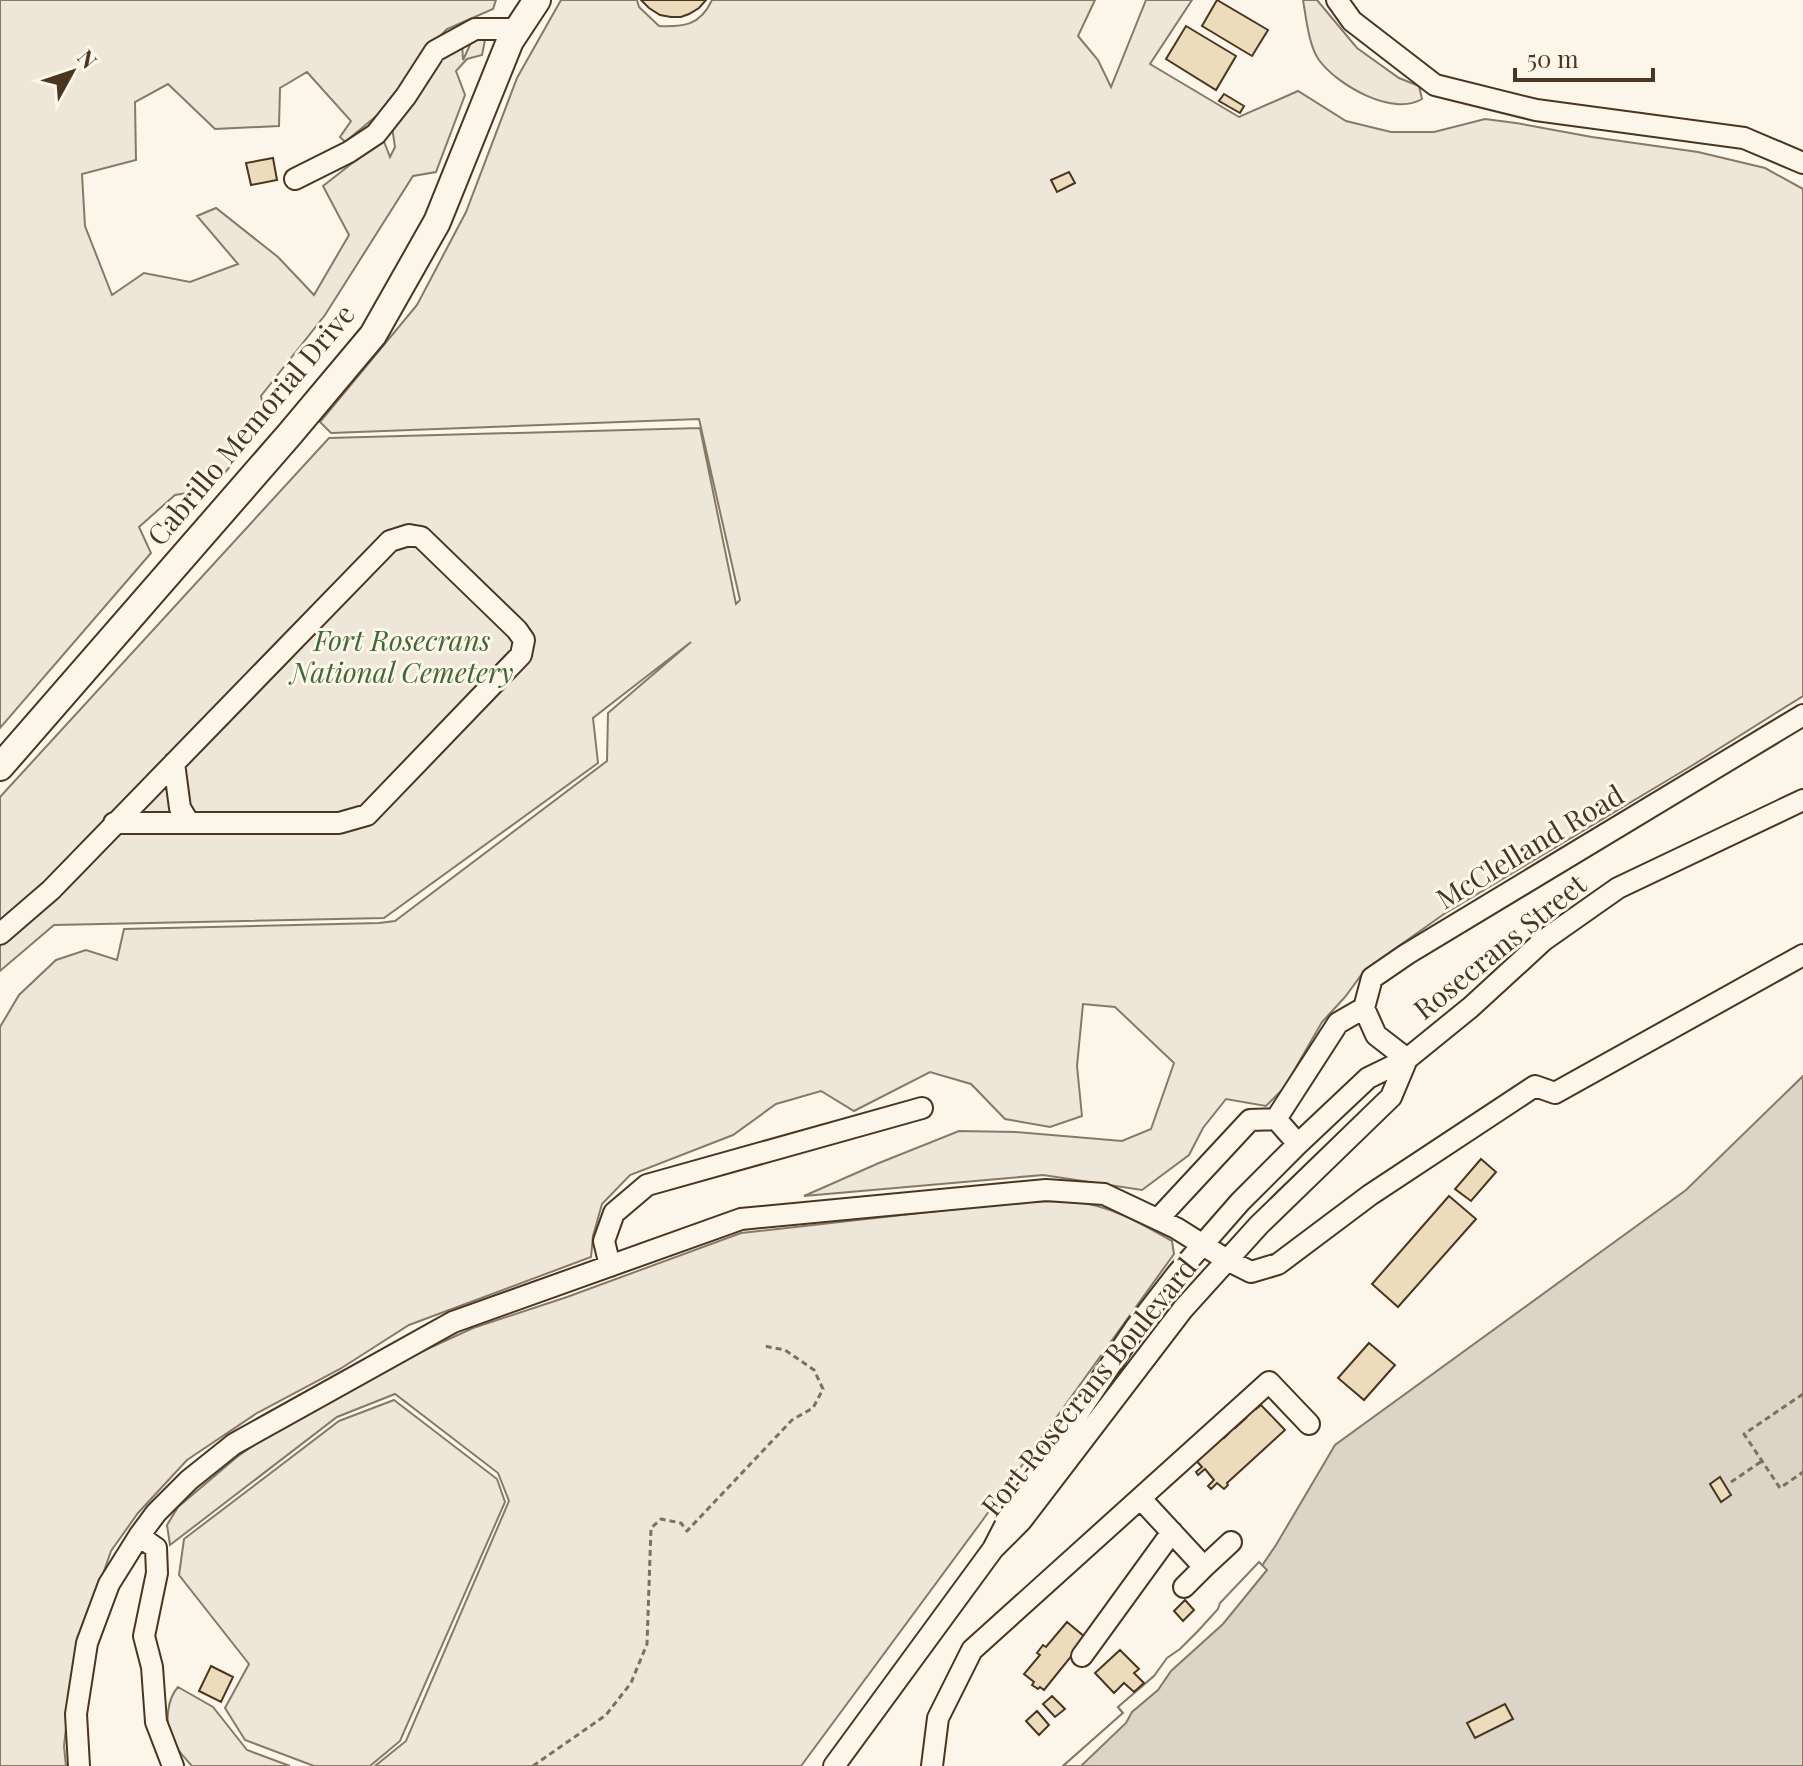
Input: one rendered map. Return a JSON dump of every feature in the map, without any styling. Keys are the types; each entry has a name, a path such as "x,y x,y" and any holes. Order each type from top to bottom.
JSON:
{"main road":[{"name":"Cabrillo Memorial Drive","path":"0,767 373,335 437,222 510,41 537,0"}],"street":[{"path":"1337,0 1352,21 1435,85 1536,110 1744,138 1803,163"},
{"path":"295,179 349,152 376,134 406,96 435,51 475,29 519,29"},
{"path":"0,934 51,890 114,823 390,541 409,535 421,537 524,640 521,655 367,815 339,823 114,823"},
{"name":"McClelland Road","path":"1364,1008 1372,978 1407,954 1803,715"},
{"path":"174,763 180,808 194,823"},
{"name":"Rosecrans Street","path":"1204,1244 1240,1202 1368,1078 1407,1059 1471,1007 1544,940 1618,888 1803,800"},
{"path":"79,1766 76,1714 87,1643 109,1584 156,1513 189,1480 234,1444 453,1322 741,1219 1046,1190 1104,1194 1158,1219 1251,1272 1278,1264 1370,1195 1535,1086 1555,1093 1803,955"},
{"path":"1276,1119 1338,1023 1364,1008 1376,1035 1407,1059"},
{"name":"Rosecrans Street","path":"1227,1260 1391,1097 1407,1059"},
{"path":"610,1266 604,1241 614,1213 647,1185 922,1108"},
{"path":"1276,1119 1298,1144"},
{"path":"1158,1219 1250,1120 1276,1119"},
{"name":"Fort Rosecrans Boulevard","path":"993,1549 1012,1512 1136,1327 1204,1244"},
{"name":"Fort Rosecrans Boulevard","path":"834,1766 993,1549 1021,1521 1183,1309 1227,1260"},
{"path":"932,1766 938,1718 972,1650 1269,1382 1309,1424"},
{"path":"1141,1499 1204,1567"},
{"path":"1082,1656 1172,1532"},
{"path":"139,1536 156,1548 157,1573 144,1636 152,1667 156,1722 173,1766"},
{"path":"1184,1587 1231,1542"}],"path":[{"path":"533,1766 606,1715 631,1683 647,1644 651,1528 661,1519 681,1523 687,1531 792,1420 813,1408 823,1389 814,1370 785,1350 764,1346"},
{"path":"1803,1394 1744,1434 1780,1488 1803,1472"},
{"path":"1731,1482 1762,1461"}],"green space":[{"path":"0,0 496,0 493,9 447,29 420,56 392,103 345,142 340,137 351,121 307,72 280,88 279,126 215,129 168,84 135,102 136,160 82,174 85,226 112,295 144,273 190,282 238,264 197,216 216,208 278,257 314,295 349,235 323,186 383,139 390,157 395,147 392,127 437,57 462,42 463,60 475,34 485,40 482,55 467,59 456,71 465,95 436,172 413,176 325,315 261,396 267,423 211,489 175,495 139,527 151,553 0,728"},
{"name":"Fort Rosecrans National Cemetery","path":"561,0 637,0 639,7 659,26 668,26 696,20 712,0 1095,0 1078,36 1098,60 1111,87 1146,0 1192,0 1150,64 1239,117 1298,91 1346,121 1391,132 1434,132 1485,119 1516,123 1698,152 1765,168 1803,189 1803,696 1444,914 1365,970 1322,1022 1284,1088 1266,1106 1226,1099 1203,1128 1189,1155 1142,1190 1043,1175 804,1196 959,1131 1016,1132 1122,1141 1151,1129 1174,1063 1115,1007 1083,1004 1077,1066 1082,1116 1050,1127 1005,1119 971,1084 930,1072 854,1111 821,1091 776,1104 733,1135 630,1175 602,1204 591,1257 409,1325 340,1369 257,1413 187,1460 138,1513 111,1551 74,1658 64,1746 66,1766 0,1766 0,1027 19,995 56,960 86,950 117,960 124,929 395,921 607,761 608,713 691,642 593,718 598,763 384,918 54,925 0,971 0,797 329,438 700,428 736,604 740,600 699,419 331,433 320,422 417,305 466,212 517,78"},
{"path":"1303,0 1317,0 1357,48 1399,78 1419,86 1422,99 1410,104 1381,101 1352,88 1327,70 1313,48"},
{"path":"1068,1201 1101,1207 1172,1241 1174,1254 801,1766 375,1766 406,1741 509,1501 498,1473 395,1394 337,1417 170,1545 167,1525 178,1507 237,1457 278,1428 399,1362 473,1328 741,1233 1018,1202"},
{"path":"394,1400 497,1479 505,1502 400,1741 370,1766 314,1766 245,1740 225,1708 249,1664 179,1575 184,1539 339,1421"},
{"path":"178,1687 213,1707 247,1750 290,1766 192,1766 169,1732 169,1704"}],"shaded area":[{"path":"1803,1076 1803,1766 1063,1766 1123,1713 1118,1707 1154,1676 1261,1567 1335,1445 1686,1190"}],"pier":[{"path":"1259,1562 1267,1570 1223,1624 1171,1671 1158,1690 1132,1712 1126,1723 1081,1766 1063,1766 1123,1713 1118,1707 1198,1631"}],"building":[{"path":"641,0 706,0 689,14 671,17 660,15"},
{"path":"1217,0 1268,30 1252,56 1202,26"},
{"path":"1186,26 1236,56 1216,90 1166,59"},
{"path":"1224,94 1244,106 1240,113 1219,101"},
{"path":"273,158 277,180 251,185 246,163"},
{"path":"1069,172 1075,183 1057,192 1051,180"},
{"path":"1481,1159 1496,1172 1471,1201 1455,1189"},
{"path":"1449,1196 1476,1219 1398,1307 1372,1284"},
{"path":"1369,1343 1395,1365 1364,1400 1338,1378"},
{"path":"1253,1405 1256,1409 1261,1405 1285,1430 1224,1489 1217,1483 1211,1489 1208,1486 1214,1480 1205,1469 1198,1475 1196,1472 1202,1467 1193,1457 1220,1433 1224,1438 1229,1433 1225,1429 1231,1424 1235,1428 1246,1418 1242,1415"},
{"path":"1720,1477 1731,1495 1721,1502 1710,1484"},
{"path":"1185,1600 1194,1610 1183,1621 1174,1611"},
{"path":"1067,1622 1086,1638 1044,1690 1038,1689 1024,1674 1040,1655 1037,1653 1043,1645 1046,1647"},
{"path":"1120,1650 1139,1669 1134,1673 1144,1683 1134,1692 1124,1683 1114,1693 1095,1673"},
{"path":"211,1666 233,1677 221,1702 199,1691"},
{"path":"1052,1696 1065,1709 1055,1717 1043,1704"},
{"path":"1505,1704 1513,1719 1475,1738 1467,1723"},
{"path":"1037,1711 1049,1725 1039,1735 1026,1721"}]}
